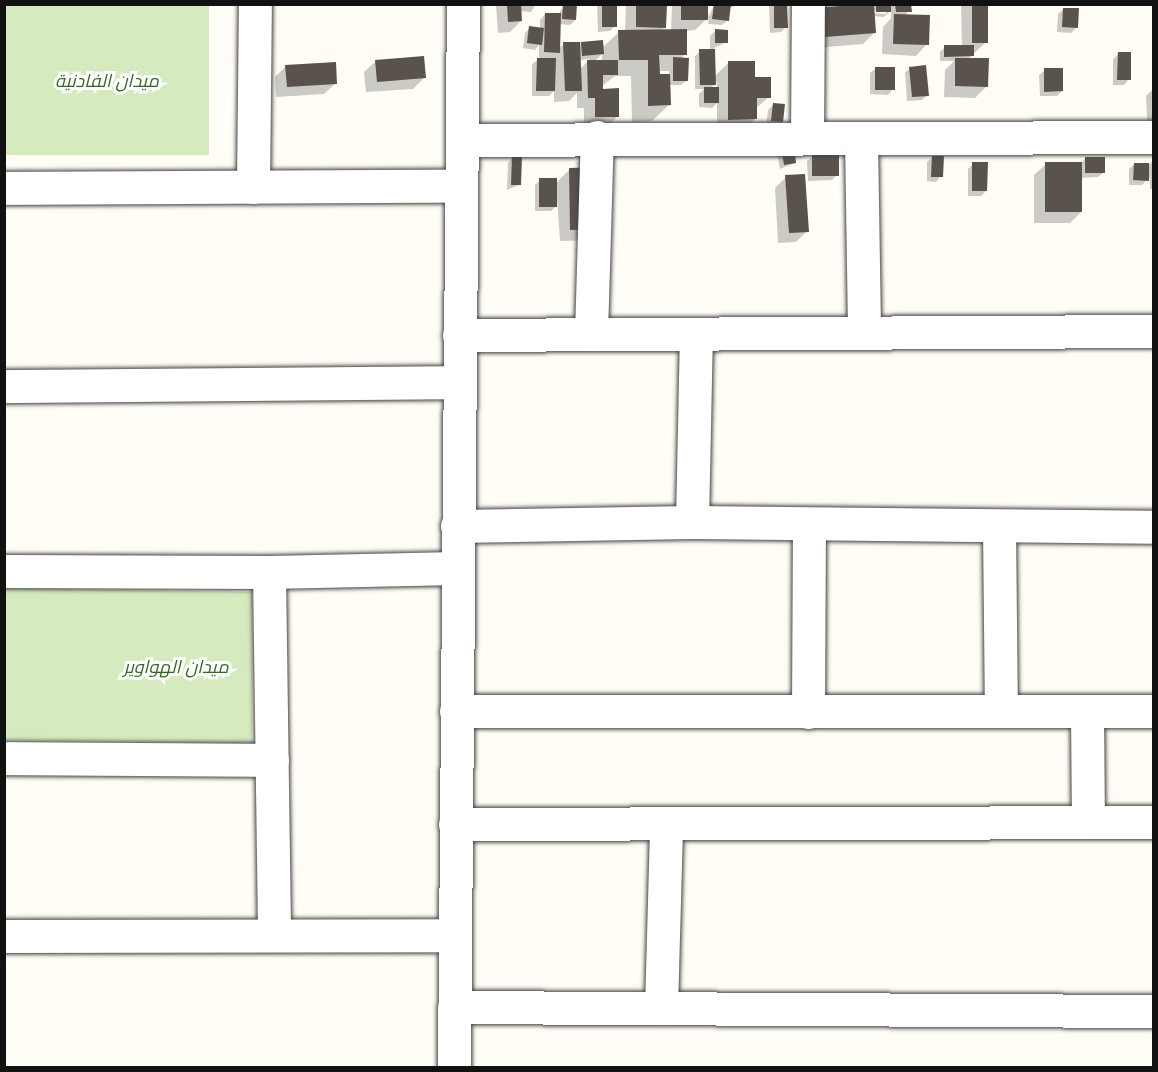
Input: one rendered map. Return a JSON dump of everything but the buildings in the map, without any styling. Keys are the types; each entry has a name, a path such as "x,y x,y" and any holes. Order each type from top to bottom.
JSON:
{"street":[{"path":"254,187 255,4"},
{"path":"454,1068 458,382 463,4"},
{"path":"807,138 808,4"},
{"path":"462,140 597,137 1154,137"},
{"path":"591,334 597,137"},
{"path":"861,138 864,333"},
{"path":"4,189 460,186"},
{"path":"459,335 1154,331"},
{"path":"692,522 696,334"},
{"path":"4,386 458,382"},
{"path":"458,526 692,522 1154,527"},
{"path":"808,712 809,525"},
{"path":"999,527 1001,710"},
{"path":"4,571 269,572 457,568"},
{"path":"269,572 274,934"},
{"path":"456,711 1154,711"},
{"path":"1087,712 1088,822"},
{"path":"4,758 272,760"},
{"path":"456,824 1154,822"},
{"path":"661,1008 666,824"},
{"path":"4,936 454,935"},
{"path":"454,1007 1154,1011"}],"green space":[{"name":"ميدان الفادنية","path":"5,4 209,5 209,155 5,155"},
{"name":"ميدان الهواوير","path":"5,588 252,592 252,743 5,740"}]}
